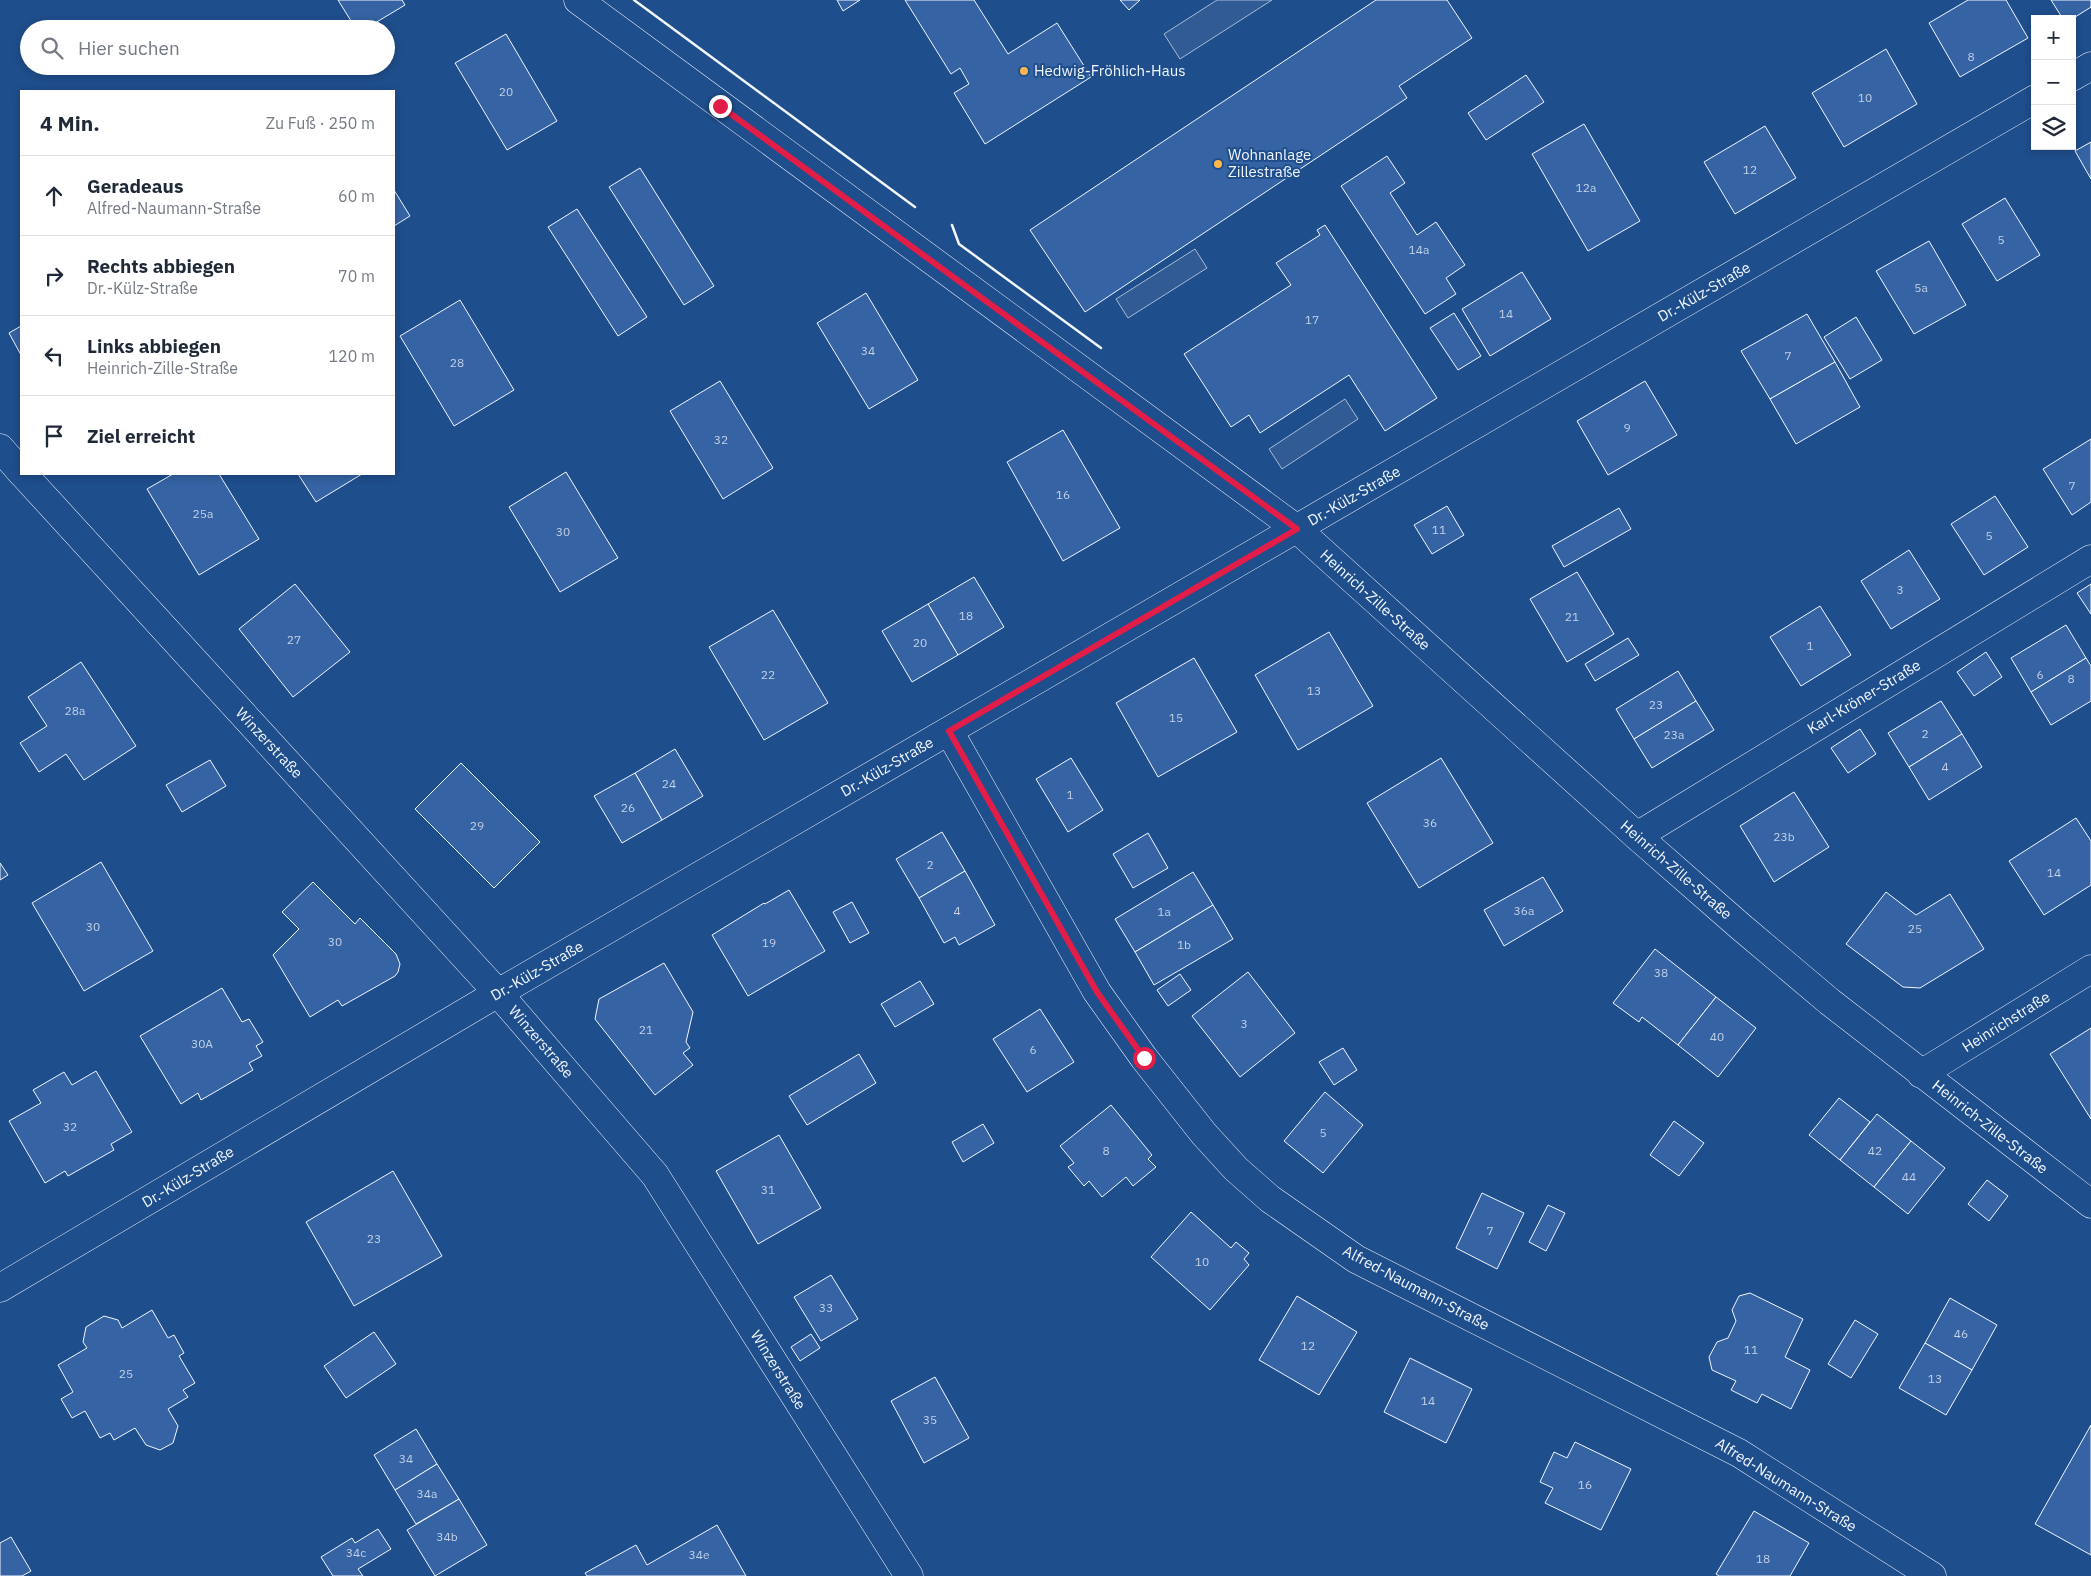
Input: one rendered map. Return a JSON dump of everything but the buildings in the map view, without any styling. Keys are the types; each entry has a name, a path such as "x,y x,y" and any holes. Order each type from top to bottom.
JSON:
{"street":[{"name":"Heinrich-Zille-Straße","path":"578,0 1297,529 1637,836 1830,1002 2091,1204"},
{"path":"2076,75 2091,66"},
{"name":"Dr.-Külz-Straße","path":"0,1288 498,993 2031,101"},
{"name":"Winzerstraße","path":"0,448 20,471"},
{"name":"Winzerstraße","path":"24,475 498,993 655,1175 909,1576"},
{"name":"Karl-Kröner-Straße","path":"1637,836 2091,559"},
{"name":"Alfred-Naumann-Straße","path":"949,731 1097,992 1144,1058 1204,1134 1236,1169 1270,1199 1356,1259 1739,1453 1932,1576"},
{"name":"Heinrichstraße","path":"1921,1074 2091,969"}],"shaded area":[{"path":"1217,0 1272,0 1180,59 1164,34"},
{"path":"1195,249 1207,268 1128,318 1116,299"},
{"path":"1345,399 1358,419 1282,469 1269,449"}],"wall":[{"path":"634,0 915,207"},
{"path":"952,225 959,244 1101,348"}],"place":[{"name":"Hedwig-Fröhlich-Haus","path":"1024,71"},
{"name":"Wohnanlage Zillestraße","path":"1218,164"}],"route":[{"path":"720,106 1297,529 949,731 1097,992 1144,1058"}]}
